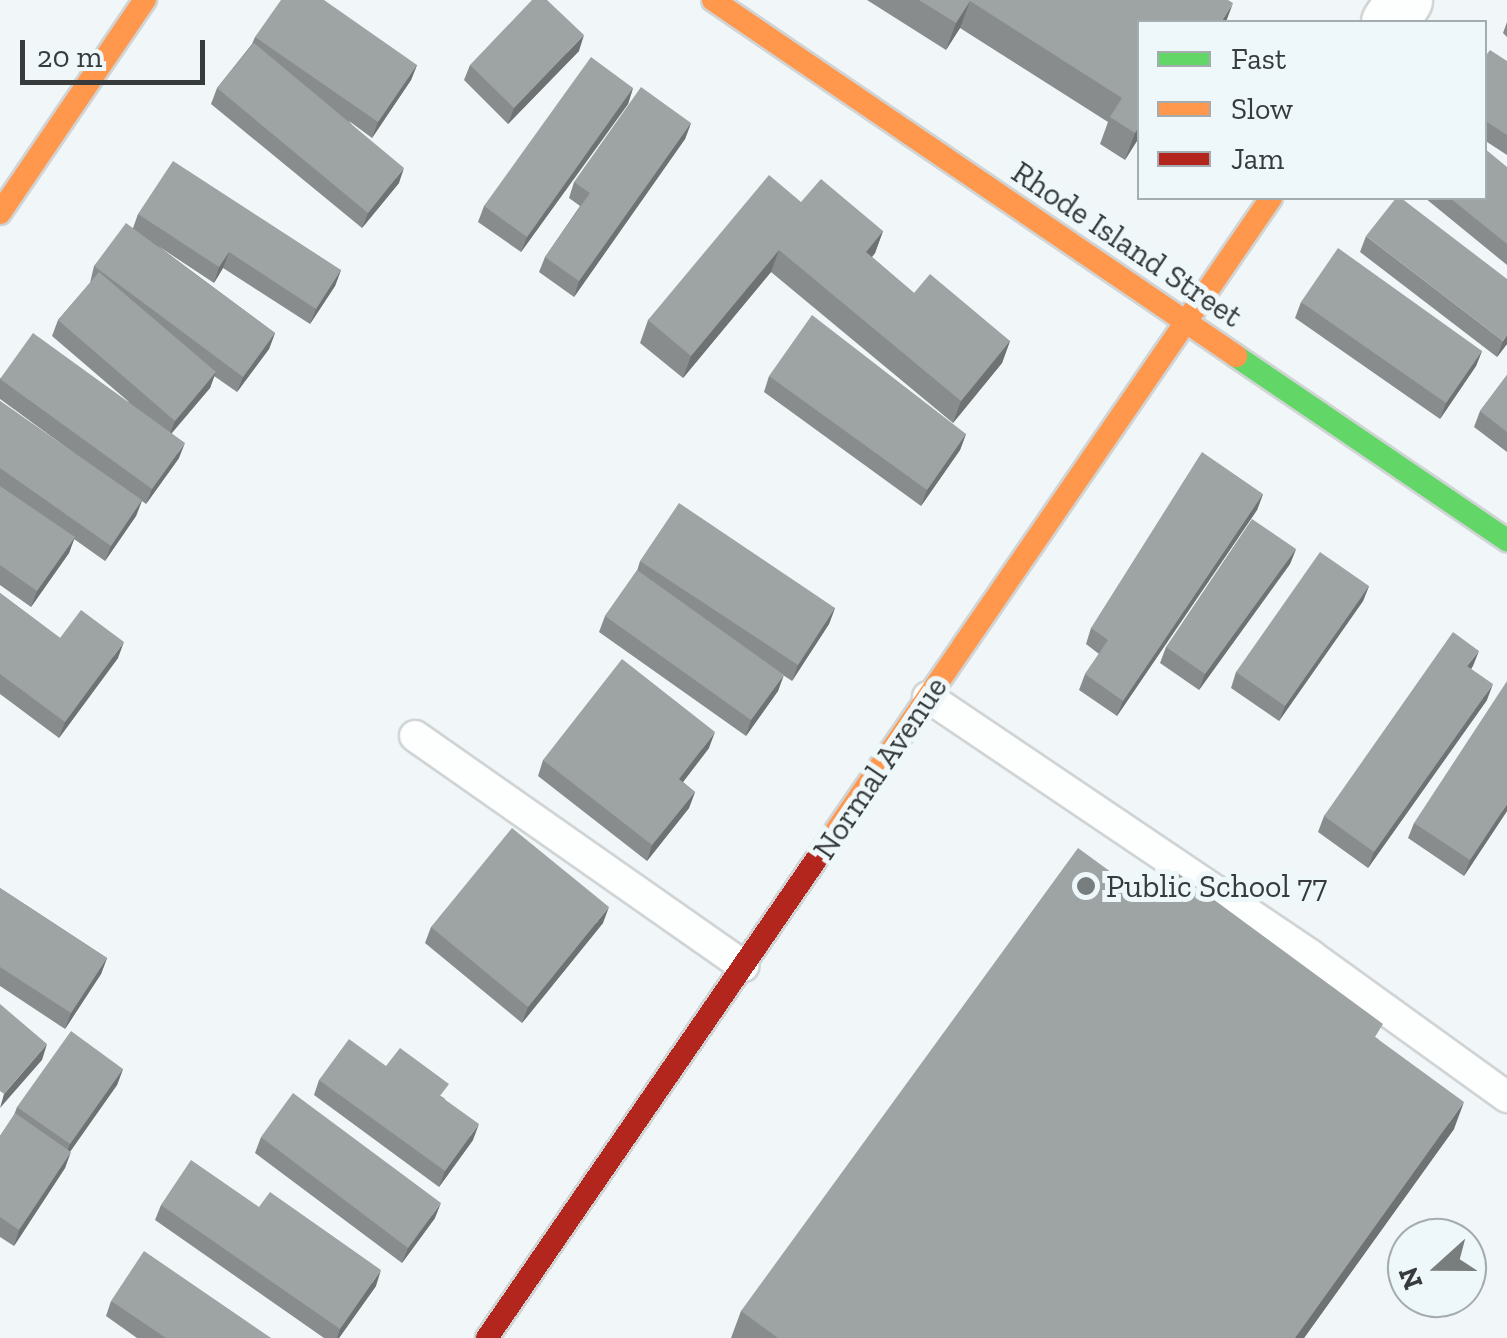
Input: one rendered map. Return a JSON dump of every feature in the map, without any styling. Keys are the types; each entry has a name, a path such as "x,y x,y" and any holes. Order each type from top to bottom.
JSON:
{"street":[{"path":"0,213 145,0"},
{"name":"Rhode Island Street","path":"712,0 1507,540"},
{"name":"Normal Avenue","path":"487,1338 1270,200"}],"lane":[{"path":"928,697 1310,955 1507,1098"},
{"path":"415,736 743,966"}],"building":[{"path":"281,0 324,0 417,65 378,122 255,37"},
{"path":"532,0 547,0 584,35 514,108 470,65"},
{"path":"919,0 1233,3 1222,20 1137,20 1135,133 1110,117 1122,98 970,1 956,23"},
{"path":"254,43 404,168 368,213 217,88"},
{"path":"1490,50 1507,61 1507,135 1487,122"},
{"path":"591,57 633,88 527,237 484,206"},
{"path":"641,87 691,123 579,281 545,257 590,193 574,182"},
{"path":"1487,150 1507,167 1507,244 1452,200 1487,200"},
{"path":"173,161 341,270 316,309 229,252 219,267 138,214"},
{"path":"769,175 801,202 821,179 883,231 866,252 914,293 930,274 1010,341 961,401 779,250 691,356 648,320"},
{"path":"1394,200 1404,200 1507,279 1507,335 1503,341 1366,236"},
{"path":"126,223 275,333 243,377 94,266"},
{"path":"1338,248 1482,351 1446,403 1301,302"},
{"path":"99,272 216,372 175,421 58,320"},
{"path":"812,315 966,434 927,490 769,376"},
{"path":"33,333 185,443 152,489 0,379"},
{"path":"1507,375 1507,432 1480,411"},
{"path":"0,401 142,500 111,546 0,468"},
{"path":"1202,452 1263,494 1123,701 1085,674 1108,640 1091,628"},
{"path":"0,486 75,537 37,591 0,565"},
{"path":"679,503 835,608 798,665 640,561"},
{"path":"1252,519 1296,549 1205,674 1166,647"},
{"path":"1320,552 1369,586 1285,706 1236,672"},
{"path":"637,570 784,675 751,720 605,616"},
{"path":"0,593 60,638 81,610 124,642 65,722 0,674"},
{"path":"1453,632 1479,651 1467,666 1493,684 1374,852 1324,816"},
{"path":"622,659 715,732 679,779 695,792 652,845 543,760"},
{"path":"1507,681 1507,804 1470,860 1414,823"},
{"path":"512,828 609,907 528,1007 431,927"},
{"name":"Public School 77","path":"1078,848 1152,902 1175,871 1383,1024 1375,1037 1464,1102 1295,1338 778,1338 741,1311"},
{"path":"0,888 107,958 71,1013 0,967"},
{"path":"0,1004 47,1044 4,1094 0,1091"},
{"path":"71,1031 123,1069 70,1144 17,1107"},
{"path":"349,1039 386,1066 400,1048 449,1084 440,1096 479,1124 445,1171 319,1080"},
{"path":"293,1093 441,1203 408,1248 261,1137"},
{"path":"15,1113 71,1152 19,1230 0,1217 0,1136"},
{"path":"191,1160 259,1207 270,1192 381,1270 340,1329 161,1205"},
{"path":"144,1251 271,1338 166,1338 111,1301"}],"traffic: fast":[{"path":"1236,356 1507,540"}],"traffic: slow":[{"path":"0,213 145,0"},
{"path":"713,0 1236,356"},
{"path":"831,838 1270,200"}],"traffic: jam":[{"path":"487,1338 831,838"}],"place":[{"name":"Public School 77","path":"1086,886"}]}
